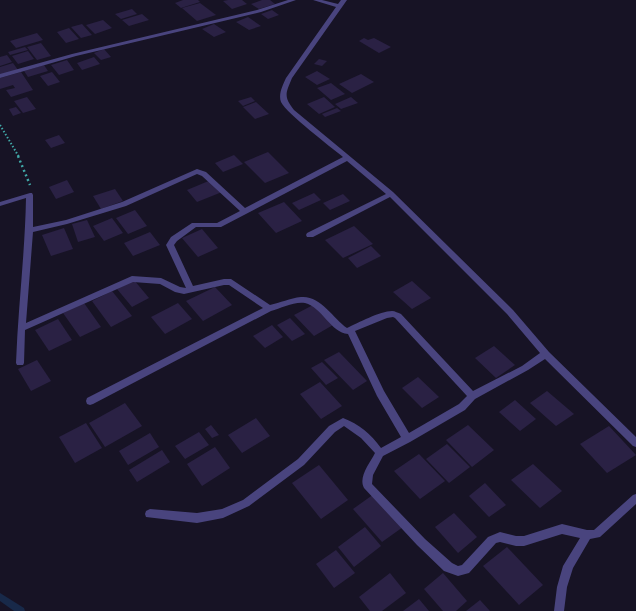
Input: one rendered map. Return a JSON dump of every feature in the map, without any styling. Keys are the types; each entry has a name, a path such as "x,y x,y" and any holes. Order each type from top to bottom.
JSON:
{"street":[{"path":"0,76 74,55 259,11 293,0"},
{"path":"316,0 341,3 289,78 284,91 284,101 292,111 391,194 510,312 546,354 636,443"},
{"path":"191,290 170,245 171,242 195,224 211,226 218,225 348,158"},
{"path":"29,230 67,222 124,204 197,171 204,174 244,211"},
{"path":"310,235 391,194"},
{"path":"0,204 30,195 20,363"},
{"path":"21,328 132,279 156,280 178,290 191,290 224,282 231,282 269,308"},
{"path":"90,401 269,308 302,300 315,304 343,330 351,330 386,315 393,314 398,316 472,396"},
{"path":"351,330 380,393 407,439"},
{"path":"546,354 525,368 472,396 462,407 380,453 368,475 367,485 421,542 448,567 458,571 465,569 492,540 500,537 516,541 524,541 562,529 587,534 596,534 636,498"},
{"path":"150,514 197,518 224,513 240,505 302,462 332,429 343,422 357,428 372,442 380,453"},
{"path":"559,611 562,587 568,566 587,534"}],"path":[{"path":"0,125 16,149 25,169 30,184 30,195"}],"building":[{"path":"183,0 198,0 200,2 181,8 175,3"},
{"path":"242,0 247,4 232,9 223,1"},
{"path":"262,0 270,0 275,4 259,9 251,4"},
{"path":"200,3 216,15 197,21 182,8"},
{"path":"132,9 137,14 121,19 115,14"},
{"path":"272,10 279,15 268,19 261,14"},
{"path":"142,14 149,20 129,26 122,20"},
{"path":"248,17 261,26 249,30 236,22"},
{"path":"103,20 112,28 95,34 86,25"},
{"path":"82,24 92,35 81,38 71,27"},
{"path":"214,24 226,32 214,37 202,29"},
{"path":"69,28 79,39 66,43 57,32"},
{"path":"37,33 43,40 16,48 10,41"},
{"path":"364,38 368,40 374,38 391,47 379,53 359,41"},
{"path":"41,43 51,56 37,60 27,47"},
{"path":"25,47 28,50 10,55 8,52"},
{"path":"104,49 111,57 101,60 94,53"},
{"path":"28,51 34,59 18,64 12,56"},
{"path":"7,55 12,62 0,66 0,57"},
{"path":"94,57 100,64 82,70 77,63"},
{"path":"319,59 327,61 322,66 314,64"},
{"path":"67,60 74,70 59,75 51,65"},
{"path":"13,63 18,70 0,75 0,67"},
{"path":"44,65 48,71 28,77 24,71"},
{"path":"317,71 330,79 317,85 305,77"},
{"path":"21,72 33,90 11,97 6,90 15,88 13,85 0,89 0,78"},
{"path":"52,72 60,82 48,86 40,76"},
{"path":"361,74 374,82 352,93 339,84"},
{"path":"331,83 345,94 331,100 317,88"},
{"path":"27,97 36,109 23,113 14,101"},
{"path":"251,97 255,101 243,106 238,101"},
{"path":"324,97 335,107 319,114 307,104"},
{"path":"351,97 358,103 341,109 335,104"},
{"path":"256,102 269,114 255,119 243,107"},
{"path":"16,107 21,113 13,116 9,109"},
{"path":"337,108 341,111 325,117 322,114"},
{"path":"59,135 65,143 51,148 45,140"},
{"path":"268,152 289,173 265,183 244,162"},
{"path":"234,155 243,164 223,172 215,163"},
{"path":"67,180 74,192 56,199 49,187"},
{"path":"211,180 222,192 197,202 187,190"},
{"path":"115,189 123,201 101,209 93,196"},
{"path":"314,193 321,200 299,210 292,203"},
{"path":"343,194 350,201 330,210 323,203"},
{"path":"284,202 302,221 276,233 258,213"},
{"path":"135,210 147,226 128,234 116,218"},
{"path":"112,218 123,233 104,241 93,226"},
{"path":"87,220 95,237 78,242 72,224"},
{"path":"354,226 373,244 343,258 325,240"},
{"path":"64,228 73,249 51,256 42,235"},
{"path":"202,229 218,248 198,257 182,238"},
{"path":"150,232 160,245 133,256 124,243"},
{"path":"371,246 381,256 357,268 348,258"},
{"path":"134,280 149,298 132,307 117,289"},
{"path":"412,281 431,298 412,309 393,292"},
{"path":"215,287 232,305 203,321 186,301"},
{"path":"112,291 132,316 111,327 92,301"},
{"path":"84,303 101,327 80,337 63,313"},
{"path":"178,303 192,319 165,334 151,317"},
{"path":"313,305 333,325 314,336 294,315"},
{"path":"290,318 305,334 292,341 277,325"},
{"path":"58,319 72,340 49,351 35,330"},
{"path":"272,325 283,337 265,348 253,336"},
{"path":"494,346 515,365 496,378 475,358"},
{"path":"339,352 367,381 353,390 324,360"},
{"path":"37,360 51,381 31,391 18,369"},
{"path":"322,362 338,378 326,385 311,368"},
{"path":"418,377 439,397 422,408 402,388"},
{"path":"320,382 342,406 321,419 300,394"},
{"path":"547,391 574,414 556,426 530,403"},
{"path":"515,400 536,419 520,431 499,412"},
{"path":"125,403 142,426 105,447 89,423"},
{"path":"256,418 270,436 242,453 228,435"},
{"path":"86,423 102,448 75,463 59,437"},
{"path":"211,425 219,435 212,438 205,429"},
{"path":"468,425 494,450 472,467 446,440"},
{"path":"609,426 636,455 607,473 580,444"},
{"path":"199,432 209,445 185,459 175,446"},
{"path":"150,433 159,447 128,465 119,451"},
{"path":"447,444 470,467 449,483 426,459"},
{"path":"215,447 230,468 202,486 187,464"},
{"path":"162,450 170,462 137,482 129,470"},
{"path":"419,454 445,481 420,499 394,471"},
{"path":"533,464 562,491 540,508 511,480"},
{"path":"319,465 348,500 321,519 292,483"},
{"path":"485,483 506,505 489,517 469,496"},
{"path":"374,494 403,527 382,542 353,509"},
{"path":"454,513 477,537 458,553 435,527"},
{"path":"365,527 381,546 354,567 338,547"},
{"path":"507,547 543,585 519,605 483,566"},
{"path":"336,550 355,573 334,588 316,564"},
{"path":"390,573 406,593 382,611 370,611 359,597"},
{"path":"443,573 467,601 456,611 443,611 424,589"},
{"path":"419,599 429,611 403,611"},
{"path":"480,600 490,611 466,611"}],"waterway":[{"path":"0,597 21,611"}]}
